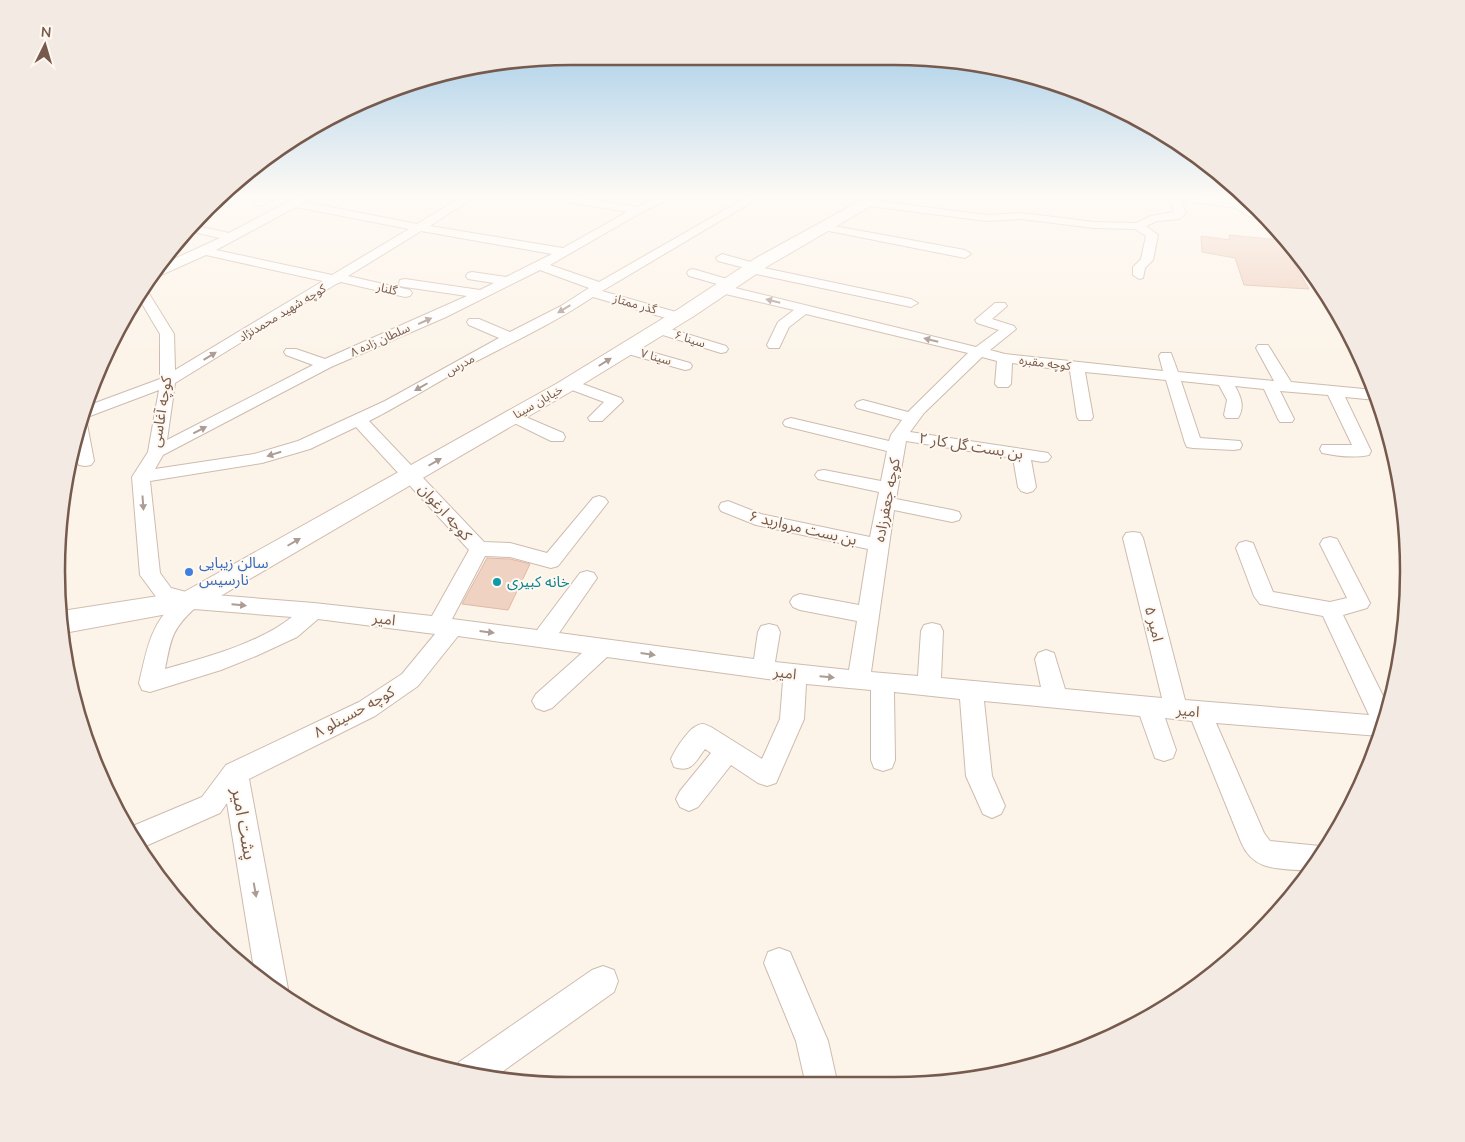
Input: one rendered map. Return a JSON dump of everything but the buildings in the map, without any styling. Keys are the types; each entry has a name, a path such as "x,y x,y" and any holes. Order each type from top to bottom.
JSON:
{"street":[{"path":"167,267 208,249"},
{"name":"کوچه شهید محمدنژاد","path":"91,410 168,381 338,279 383,249"},
{"path":"548,249 564,252"},
{"name":"سلطان زاده ۸","path":"157,452 326,364 481,294 569,249"},
{"name":"مدرس","path":"141,477 256,459 304,445 359,420 566,309 596,289 665,249"},
{"name":"خیابان سینا","path":"190,601 514,417 658,330 785,249"},
{"path":"940,249 965,254"},
{"path":"1139,275 1138,267 1147,260 1149,249"},
{"name":"گلنار","path":"205,251 338,279 405,288 481,294"},
{"path":"177,254 187,257"},
{"path":"722,258 753,268 911,303"},
{"name":"گذر ممتاز","path":"538,265 596,289 678,317"},
{"name":"کوچه مقبره","path":"693,273 725,286 804,309 1005,358 1077,367 1368,394"},
{"path":"472,276 508,281"},
{"name":"کوچه آغاسی","path":"141,477 157,452 168,381 167,334 145,298"},
{"name":"کوچه جعفرزاده","path":"883,760 871,681 869,615 878,545 898,441 912,418 978,351 1009,330 982,320 1000,306"},
{"path":"774,345 783,325 804,309"},
{"path":"474,322 511,338"},
{"name":"سینا ۶","path":"658,330 721,349"},
{"path":"1263,348 1285,386"},
{"name":"سینا ۷","path":"626,349 685,366"},
{"path":"291,352 326,364"},
{"path":"1166,356 1193,443 1234,445"},
{"path":"1003,384 1005,358"},
{"path":"1077,367 1085,417"},
{"path":"1224,380 1235,400 1232,415"},
{"path":"569,384 615,401 596,418"},
{"path":"1269,384 1286,419"},
{"path":"1328,449 1363,451 1334,391"},
{"path":"864,405 912,418"},
{"path":"514,417 557,437"},
{"name":"کوچه ارغوان","path":"359,420 479,549"},
{"name":"بن بست گل کار ۲","path":"791,423 898,441 1042,457"},
{"path":"82,440 85,461"},
{"path":"1021,454 1028,487"},
{"path":"824,475 952,516"},
{"path":"141,477 150,575 164,593 190,601"},
{"path":"479,549 510,550 551,561 598,502"},
{"name":"بن بست مروارید ۶","path":"728,507 756,520 878,545"},
{"name":"امیر ۵","path":"1133,538 1188,711 1254,842 1260,850 1268,854 1310,858"},
{"path":"1246,548 1264,596 1273,600 1330,610 1360,603 1330,544"},
{"name":"کوچه حسینلو ۸","path":"235,773 367,709 410,680 445,627 479,549"},
{"path":"544,639 587,578"},
{"path":"190,601 163,630 150,683 213,664 248,650 289,631 314,611"},
{"path":"68,621 190,601"},
{"name":"امیر","path":"190,601 314,611 544,639 795,674 1188,711 1376,726"},
{"path":"800,602 869,615"},
{"path":"1330,610 1380,713"},
{"path":"929,687 932,631"},
{"path":"763,670 769,632"},
{"path":"544,701 603,647"},
{"path":"1046,659 1055,698"},
{"path":"683,759 702,734 767,775 792,719 795,674"},
{"path":"971,690 979,776 992,806"},
{"path":"1148,707 1164,750"},
{"path":"688,799 727,751"},
{"name":"پشت امیر","path":"140,836 211,805 235,773"},
{"name":"پشت امیر","path":"235,773 271,978"},
{"path":"779,963 812,1041 819,1077"},
{"path":"478,1068 603,981"}],"place":[{"name":"سالن زیبایی نارسیس","path":"189,572"},
{"name":"خانه کبیری","path":"497,582"}]}
